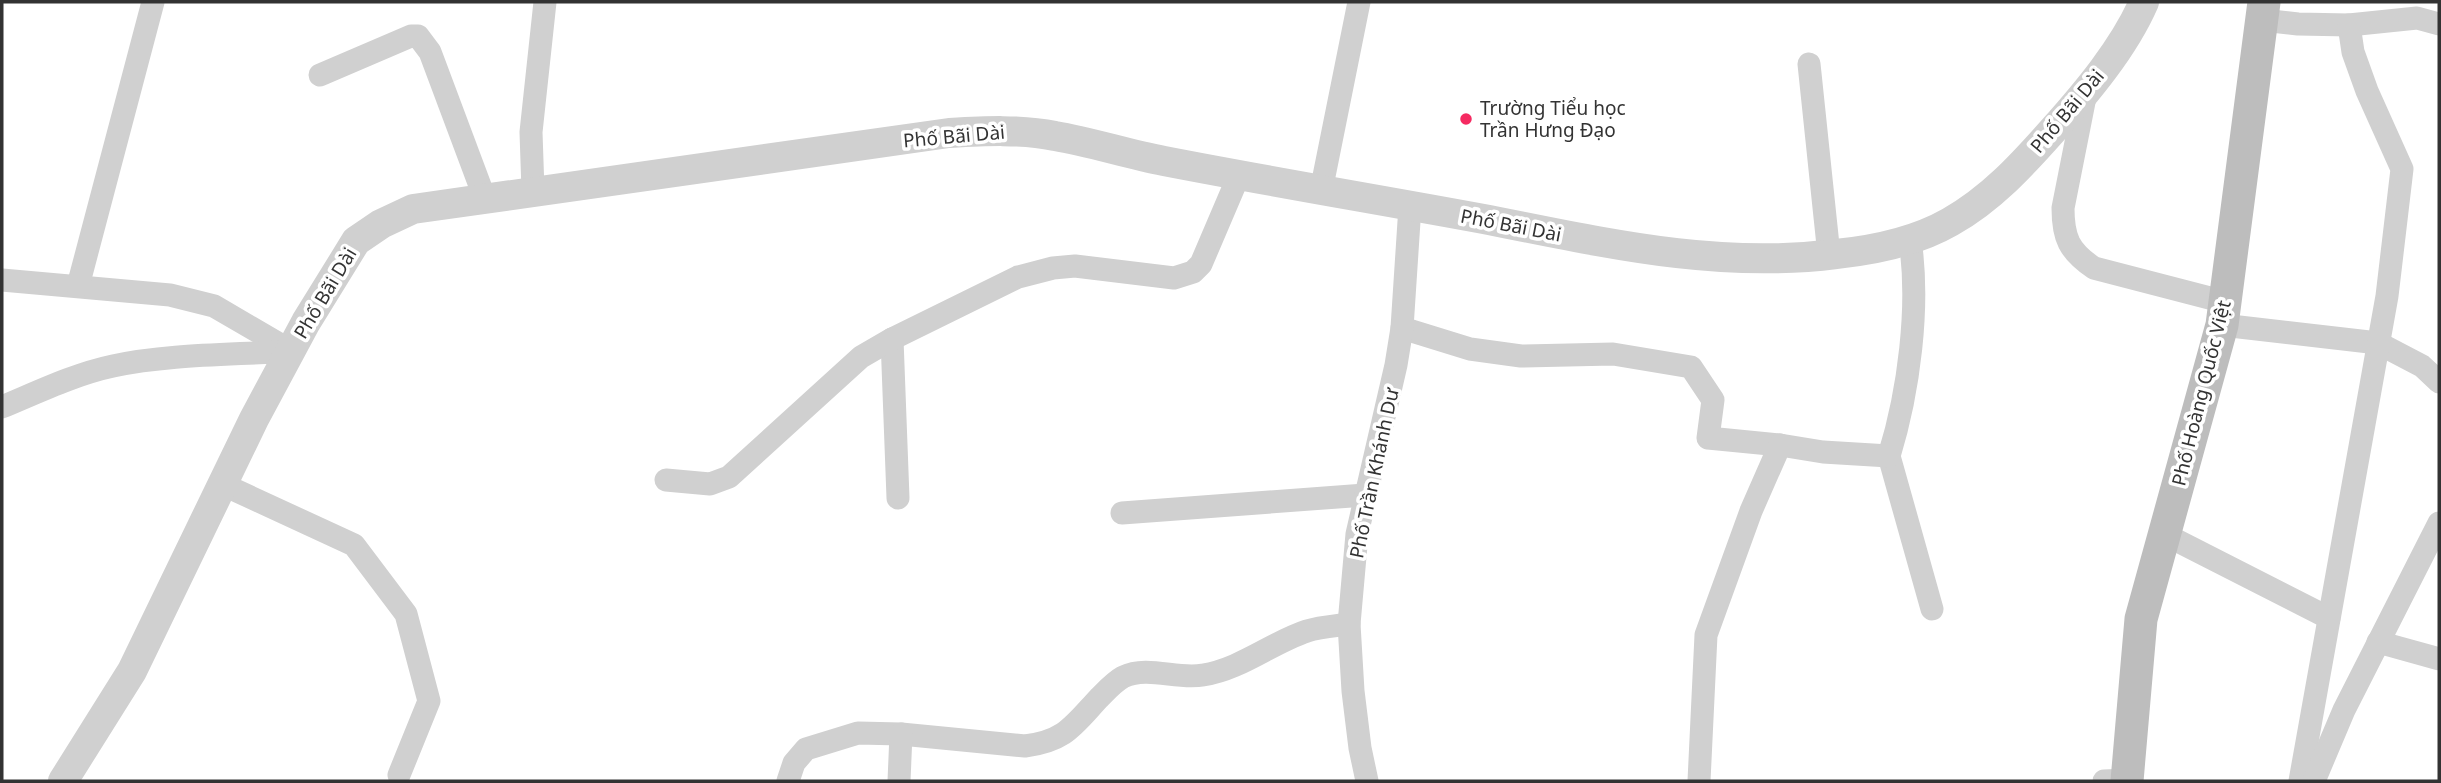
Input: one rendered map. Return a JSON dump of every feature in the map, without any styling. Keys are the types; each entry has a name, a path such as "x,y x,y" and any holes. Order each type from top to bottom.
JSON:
{"main road":[{"name":"Phố Hoàng Quốc Việt","path":"2123,781 2141,619 2224,313 2263,11"}],"street":[{"path":"78,286 153,2"},
{"path":"533,191 531,132 545,2"},
{"path":"1321,191 1359,2"},
{"name":"Phố Bãi Dài","path":"63,781 132,671 254,419 290,351 356,241 381,224 414,209 949,133 1012,131 1054,135 1159,160 1626,248 1755,260 1798,259 1864,251 1910,240 1950,222 2011,178 2086,92 2137,17 2144,2"},
{"path":"2263,11 2298,24 2349,25 2417,18 2439,24"},
{"path":"2300,781 2387,296 2402,169 2367,91 2353,52 2349,25"},
{"path":"320,75 411,36 418,36 430,52 485,199"},
{"path":"1809,64 1829,255"},
{"path":"2086,92 2063,208 2063,226 2068,243 2078,257 2094,268 2224,313 2378,343 2422,366 2439,382"},
{"path":"666,480 710,484 729,477 861,357 1018,277 1053,268 1075,266 1174,278 1193,272 1201,264 1239,175"},
{"name":"Phố Trần Khánh Dư","path":"1367,781 1353,691 1349,624 1357,534 1402,328 1410,206"},
{"path":"1910,240 1915,273 1911,336 1901,417 1889,456 1932,608"},
{"path":"2,279 170,295 214,306 290,351"},
{"path":"1402,328 1470,349 1521,356 1613,354 1691,367 1713,400 1708,438 1823,452 1889,456"},
{"path":"892,339 898,498"},
{"path":"2,407 82,374 113,366 290,351"},
{"path":"1699,781 1706,635 1751,511 1780,445"},
{"path":"224,485 354,545 406,614 429,701 400,775"},
{"path":"1122,513 1365,495"},
{"path":"2314,781 2344,710 2439,523"},
{"path":"2164,534 2329,618"},
{"path":"788,781 799,755 816,745 858,733 901,734 1025,746 1041,744 1055,740 1067,732 1122,678 1136,673 1192,676 1219,672 1309,631 1349,624"},
{"path":"2378,642 2439,659"},
{"path":"899,781 901,734"}],"place":[{"name":"Trường Tiểu học Trần Hưng Đạo","path":"1466,119"}]}
